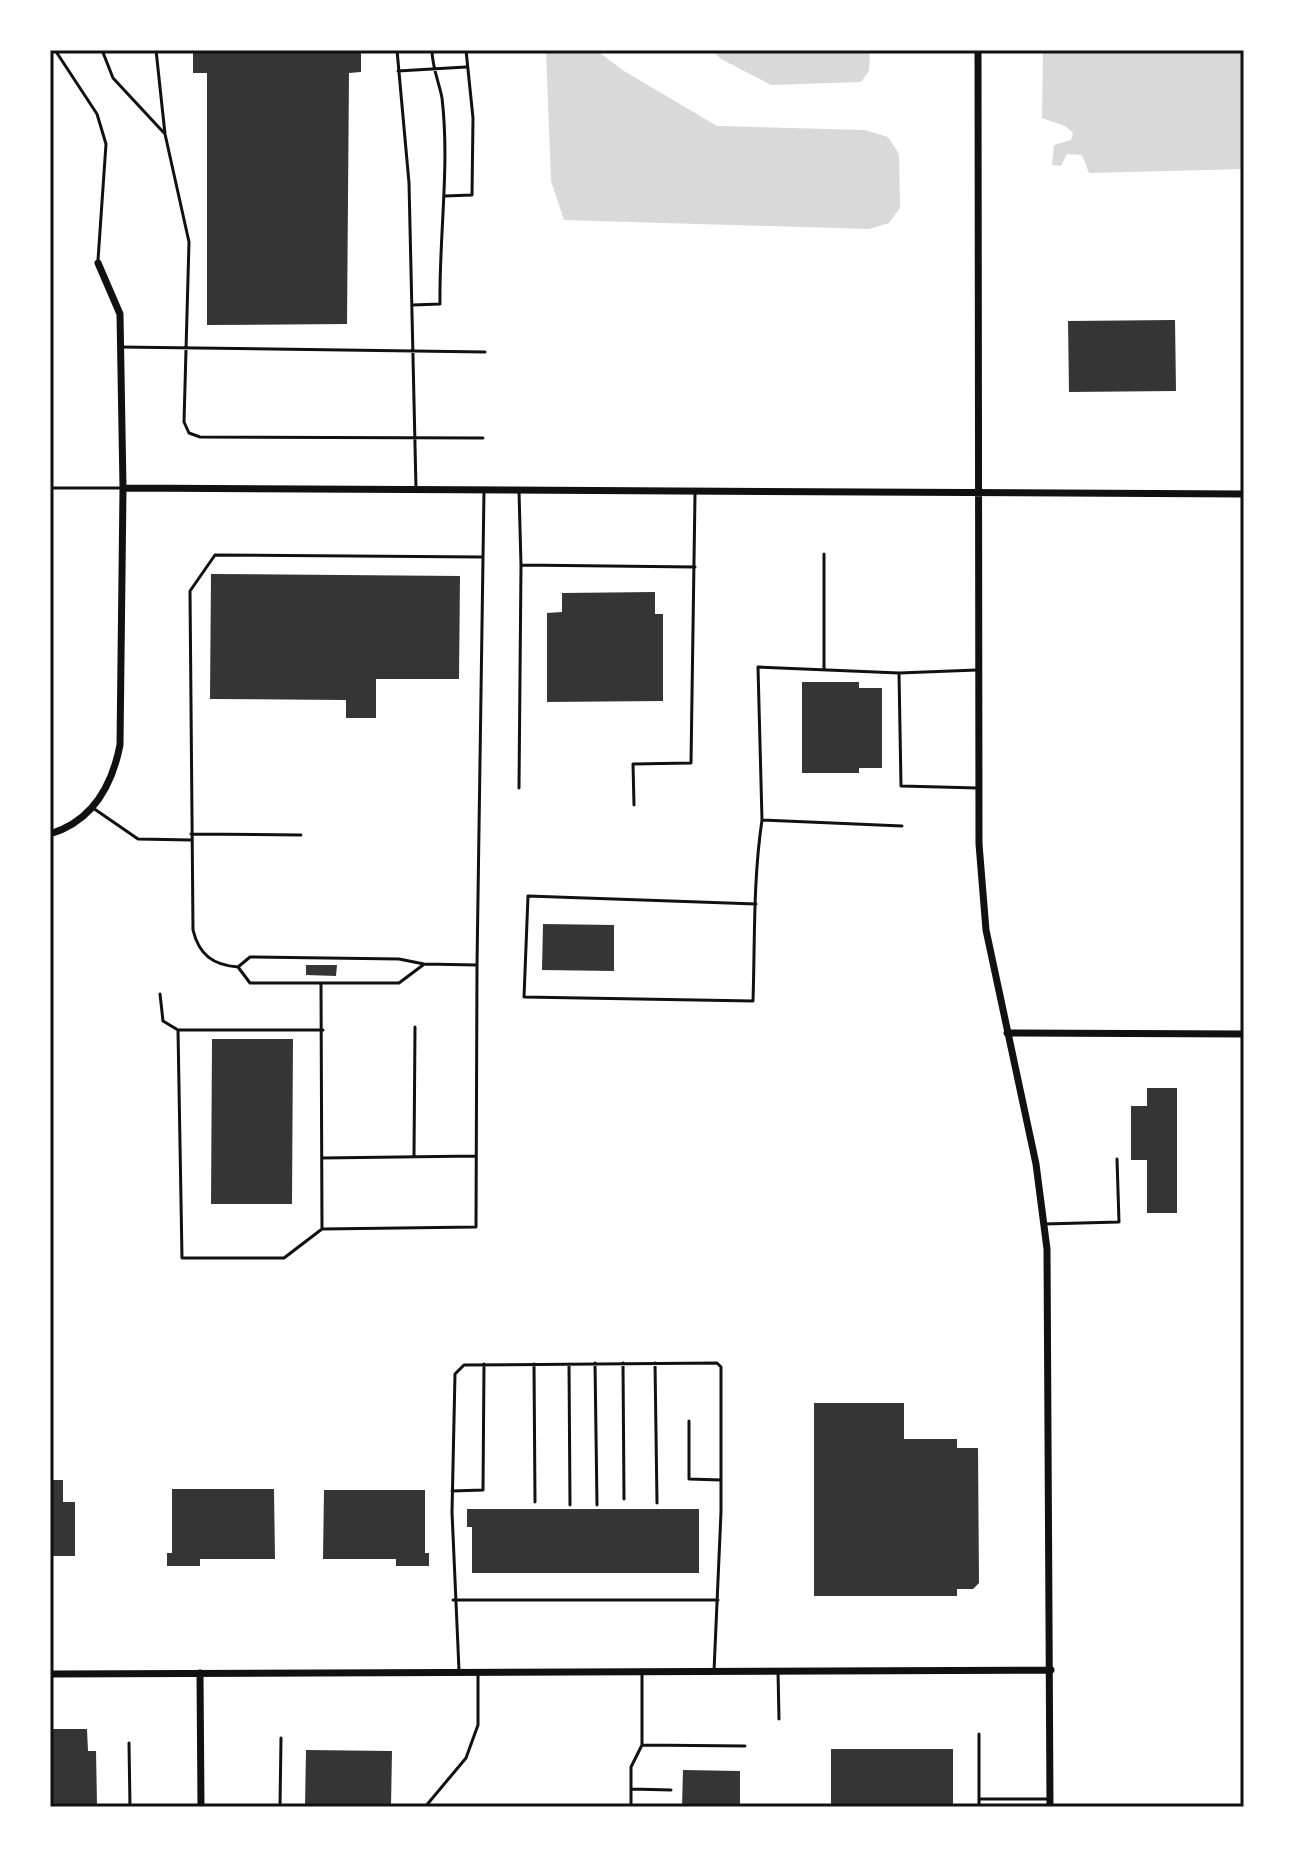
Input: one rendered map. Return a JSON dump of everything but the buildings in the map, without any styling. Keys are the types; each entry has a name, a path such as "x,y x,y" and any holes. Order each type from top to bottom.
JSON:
{"street":[{"path":"978,50 978,788 986,930 1036,1164 1044,1224 1049,1351 1050,1803"},
{"path":"50,834 65,830 93,808 113,779 120,745 123,488 120,314 98,263"},
{"path":"123,488 1244,494"},
{"path":"1007,1033 1244,1034"},
{"path":"50,1674 1051,1670"},
{"path":"200,1673 201,1807"}],"lane":[{"path":"55,50 97,114 106,144 98,263"},
{"path":"102,50 113,78 165,134"},
{"path":"156,50 165,134 189,242 184,348 184,422 189,433 200,437 483,438"},
{"path":"397,50 409,183 416,488"},
{"path":"413,305 440,304 439,245 444,196 442,97 432,67 432,50"},
{"path":"444,196 472,195 473,118 466,50"},
{"path":"398,71 466,67"},
{"path":"120,347 485,352"},
{"path":"50,488 123,488"},
{"path":"178,1030 182,1258 284,1258 322,1229 476,1227 484,488"},
{"path":"519,488 519,788"},
{"path":"634,805 633,764 691,763 695,490"},
{"path":"824,554 824,669"},
{"path":"424,964 399,983 250,983 238,967 214,962 201,951 195,938 191,840 190,591 215,555 482,557"},
{"path":"521,565 695,567"},
{"path":"756,904 528,896 524,997 753,1001 756,904 756,860 762,820 758,667 899,673 977,670"},
{"path":"899,673 901,786 978,788"},
{"path":"93,808 138,839 191,840"},
{"path":"762,820 902,826"},
{"path":"191,834 301,835"},
{"path":"238,967 250,957 399,959 424,964 477,965"},
{"path":"321,983 322,1229"},
{"path":"160,994 163,1021 178,1030 323,1030"},
{"path":"414,1156 415,1027"},
{"path":"322,1158 476,1156"},
{"path":"1044,1224 1119,1222 1117,1159"},
{"path":"595,1363 597,1505"},
{"path":"459,1672 453,1600 455,1374 464,1365 595,1363 717,1363 721,1367 719,1600 714,1671"},
{"path":"623,1363 624,1499"},
{"path":"655,1363 657,1503"},
{"path":"452,1491 483,1490 484,1364"},
{"path":"534,1364 535,1502"},
{"path":"569,1364 570,1505"},
{"path":"689,1421 689,1479 721,1480"},
{"path":"453,1600 719,1600"},
{"path":"631,1807 631,1767 642,1745 642,1671"},
{"path":"778,1671 779,1719"},
{"path":"425,1807 466,1758 478,1725 478,1672"},
{"path":"979,1734 979,1807"},
{"path":"280,1807 281,1738"},
{"path":"129,1743 130,1807"},
{"path":"642,1745 745,1746"},
{"path":"631,1789 671,1790"},
{"path":"979,1799 1050,1803"}],"shaded area":[{"path":"546,50 596,50 624,71 717,126 864,130 888,137 899,154 900,208 889,223 869,229 564,220 551,181"},
{"path":"712,50 870,50 869,71 861,82 771,85 721,59"},
{"path":"1043,50 1244,50 1244,169 1089,173 1082,155 1067,154 1061,166 1052,165 1054,145 1071,140 1073,133 1065,126 1042,118"}]}
